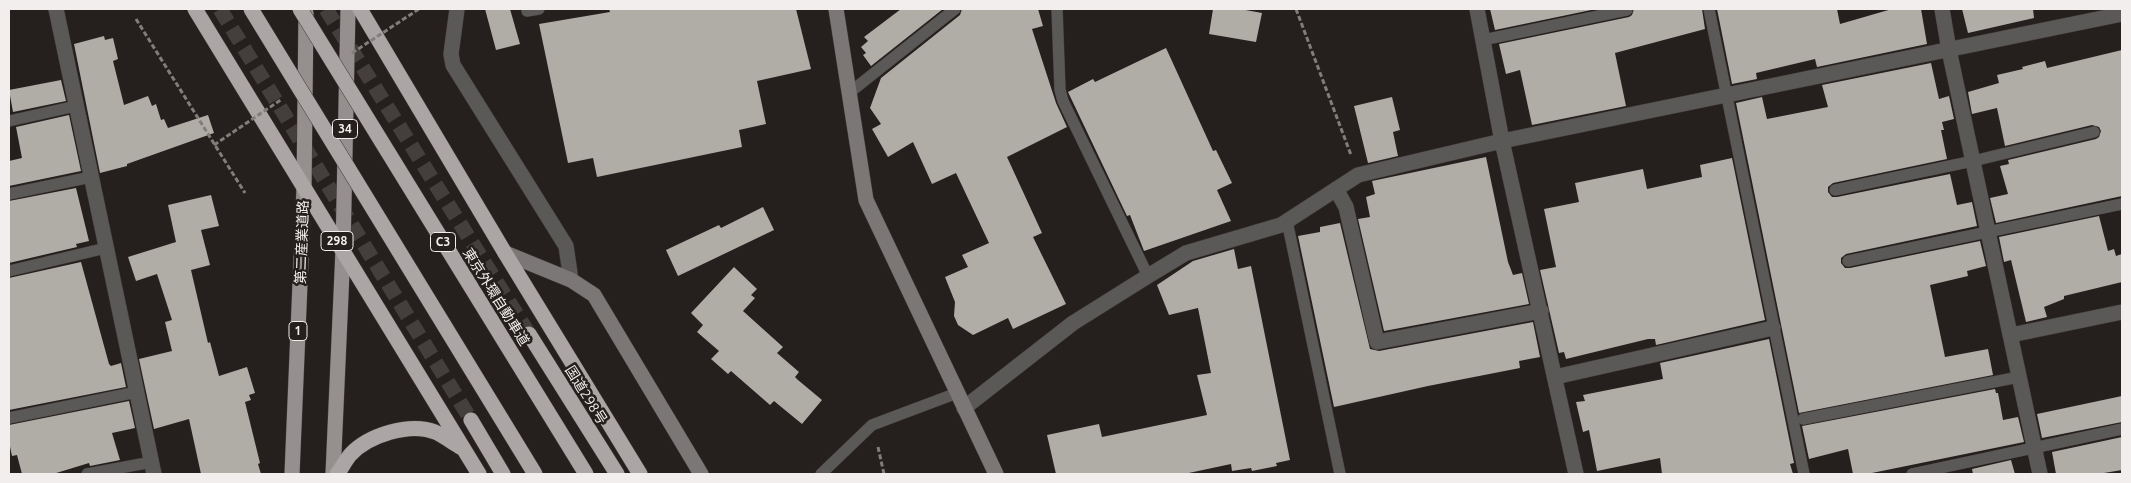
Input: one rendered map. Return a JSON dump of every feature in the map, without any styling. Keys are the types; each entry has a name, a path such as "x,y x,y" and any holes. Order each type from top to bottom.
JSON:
{"highway":[{"name":"298","path":"195,9 479,474"},
{"path":"251,9 535,474"},
{"name":"東京外環自動車道","path":"300,9 586,474"},
{"path":"360,9 505,253 640,474"},
{"name":"国道298号","path":"529,334 616,474"},
{"path":"471,420 504,474"},
{"path":"337,474 351,454 368,442 388,432 408,427 434,432 463,449"}],"main road":[{"name":"第二産業道路","path":"292,474 304,188 306,9"},
{"name":"34","path":"343,250 348,9"},
{"path":"333,474 343,250"}],"street":[{"path":"56,9 153,468"},
{"path":"457,9 451,54 453,64 566,246 571,280"},
{"path":"836,9 866,200 996,474"},
{"path":"1477,9 1502,142 1576,474"},
{"path":"1942,9 1949,50 2040,474"},
{"path":"964,408 1073,323 1186,253 1281,225 1358,174 1726,95 2122,14"},
{"path":"1336,190 1346,207 1377,342 1541,311"},
{"path":"505,253 571,280 594,295 701,474"},
{"path":"2011,335 2122,312"},
{"path":"1555,377 1773,328"}],"lane":[{"path":"527,11 539,9"},
{"path":"849,93 955,9"},
{"path":"1057,9 1060,90 1063,101 1148,276"},
{"path":"1708,9 1804,474"},
{"path":"1483,40 1627,10"},
{"path":"9,121 76,106"},
{"path":"1835,190 1973,161 2094,132"},
{"path":"9,194 91,177"},
{"path":"1848,261 2122,204"},
{"path":"1287,221 1340,474"},
{"path":"9,271 106,248"},
{"path":"1803,419 2020,377"},
{"path":"9,418 137,392"},
{"path":"821,474 872,425 958,394"},
{"path":"1912,474 2122,429"},
{"path":"87,474 153,468"}],"path":[{"path":"1296,9 1358,174"},
{"path":"136,19 245,193"},
{"path":"872,425 884,474"}],"building":[{"path":"485,9 510,9 520,44 496,50"},
{"path":"609,9 796,9 811,69 757,81 766,124 739,130 742,147 597,177 593,158 568,163 539,24 610,12"},
{"path":"901,9 943,9 871,66 863,55 866,53 861,47 868,41 864,37"},
{"path":"962,9 1038,9 1043,26 1032,29 1056,103 1067,127 1007,157 1042,233 1033,237 1066,304 1013,329 1008,318 973,335 958,325 954,316 955,302 945,277 968,267 962,255 989,243 956,173 932,184 913,142 888,157 872,129 881,124 870,108 881,78 960,15"},
{"path":"1213,9 1240,9 1262,13 1256,42 1209,34"},
{"path":"1490,9 1596,9 1495,30"},
{"path":"1634,9 1702,9 1705,29 1615,53 1626,106 1532,125 1520,70 1506,74 1499,44 1629,17"},
{"path":"1717,9 1837,9 1840,24 1892,9 1921,9 1927,44 1817,67 1815,59 1756,73 1757,79 1732,84"},
{"path":"1962,9 2033,9 2034,18 1968,33"},
{"path":"104,36 105,40 113,38 118,59 113,61 124,105 148,96 152,106 156,104 161,120 164,119 168,128 208,115 214,133 127,164 127,166 100,173 74,44"},
{"path":"1166,48 1213,151 1216,150 1232,183 1217,190 1231,221 1144,251 1130,215 1127,216 1068,92 1093,79 1095,82"},
{"path":"2122,50 2122,196 1996,223 1990,198 2008,194 2000,166 2009,164 2008,160 2096,139 2101,131 2099,127 2092,125 2005,146 1997,108 1972,114 1968,92 1999,83 1997,75 2023,69 2022,67 2045,61 2047,68"},
{"path":"1931,63 1939,99 1949,96 1954,119 1942,122 1944,130 1941,130 1947,159 1833,183 1828,187 1828,192 1832,197 1837,197 1950,174 1957,205 1972,202 1977,226 1846,254 1841,258 1841,263 1845,268 1850,268 1980,241 1986,266 1967,271 1968,276 1930,285 1945,357 1988,349 1993,375 1799,413 1736,103 1762,97 1767,119 1828,107 1822,85"},
{"path":"61,80 66,101 13,112 9,90"},
{"path":"1392,97 1400,130 1393,132 1398,156 1368,163 1354,106"},
{"path":"69,115 81,171 9,186 9,161 22,158 16,127"},
{"path":"1486,157 1508,262 1513,275 1522,273 1529,304 1384,331 1358,219 1370,217 1366,197 1375,194 1372,181"},
{"path":"1732,158 1765,320 1656,345 1655,339 1648,339 1566,359 1564,352 1559,353 1540,270 1556,267 1544,209 1579,202 1575,183 1643,169 1647,189 1702,177 1700,165"},
{"path":"76,188 89,241 76,244 77,247 9,263 9,201"},
{"path":"211,195 219,226 201,230 210,265 191,270 208,343 210,342 219,376 247,367 255,393 249,395 251,400 245,402 261,474 201,474 189,419 154,429 139,359 172,351 165,322 172,320 157,274 136,281 128,257 176,242 168,205"},
{"path":"763,207 774,230 678,276 666,250 719,225 721,228"},
{"path":"2099,216 2108,251 2114,249 2116,256 2122,254 2122,282 2064,296 2064,299 2044,307 2047,317 2026,322 2011,260 2004,262 1999,237"},
{"path":"1340,223 1370,349 1379,351 1533,322 1540,357 1519,361 1520,368 1334,407 1298,236 1320,232 1320,227"},
{"path":"1234,249 1238,269 1251,266 1290,460 1276,463 1277,466 1252,471 1251,468 1232,471 1231,464 1184,474 1056,474 1047,435 1099,424 1102,437 1207,415 1197,375 1211,373 1198,308 1169,315 1157,285 1193,261"},
{"path":"81,262 109,364 111,366 121,363 126,387 9,410 9,278"},
{"path":"734,267 757,289 751,295 755,298 743,311 783,347 777,353 799,372 795,377 822,400 802,424 774,401 770,405 731,371 728,374 711,359 719,351 697,332 703,325 691,313"},
{"path":"1769,339 1794,463 1790,464 1793,474 1662,474 1660,458 1597,471 1589,430 1583,432 1576,402 1585,401 1583,395 1663,379 1660,363"},
{"path":"1995,389 1996,393 1998,393 2003,420 2018,417 2024,442 1867,474 1853,474 1848,449 1809,459 1802,426"},
{"path":"2122,396 2122,422 2042,438 2037,414"},
{"path":"129,401 135,428 112,433 120,460 90,466 89,463 53,474 22,474 17,455 12,456 9,442 9,425"},
{"path":"2122,437 2122,470 2098,474 2056,474 2052,452"},
{"path":"2011,460 2015,474 1973,474 1972,469"}],"tunnel":[{"path":"220,9 471,420"},
{"path":"326,9 529,334"}]}
